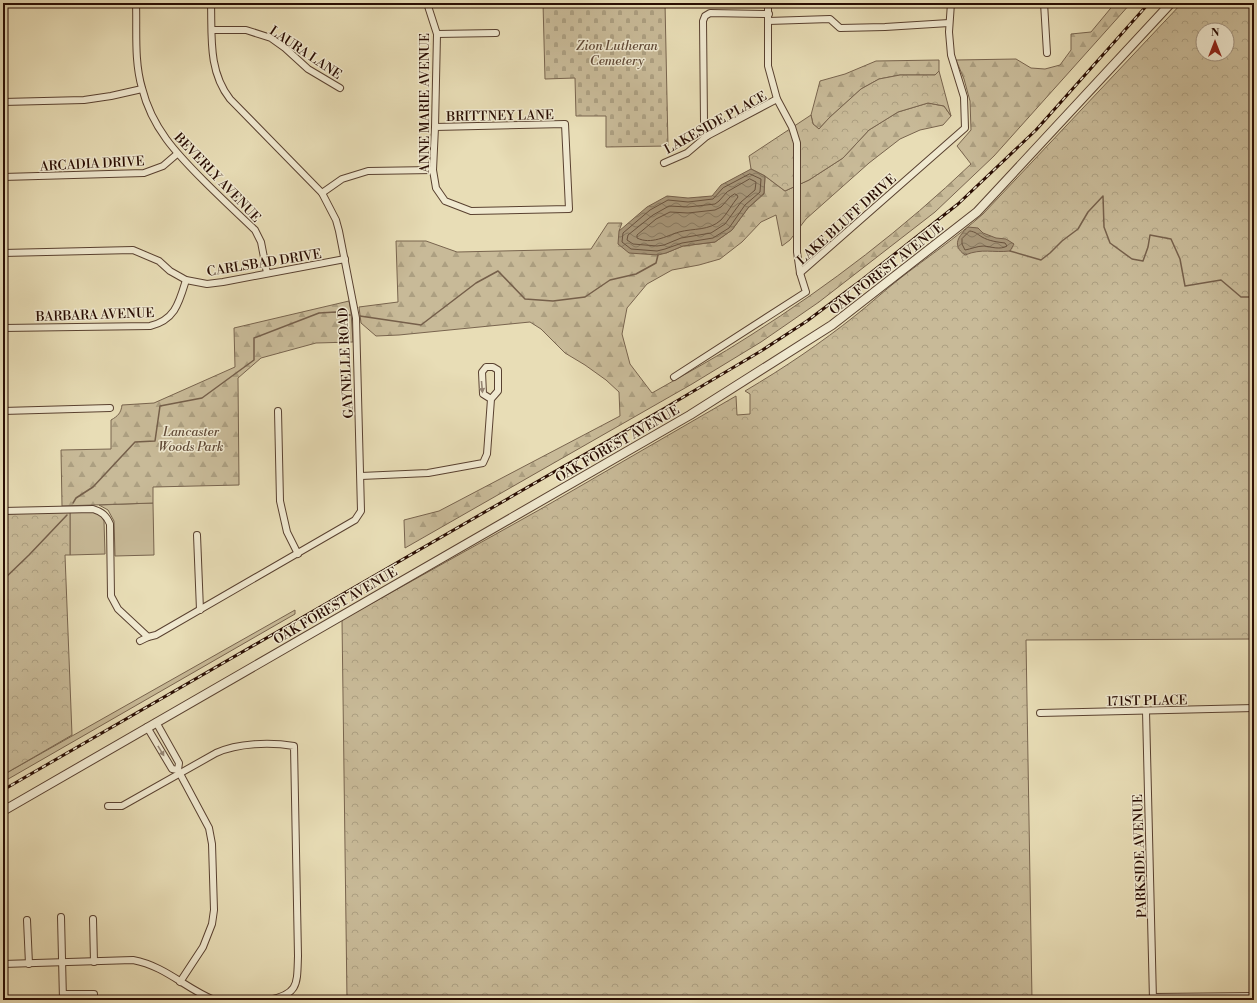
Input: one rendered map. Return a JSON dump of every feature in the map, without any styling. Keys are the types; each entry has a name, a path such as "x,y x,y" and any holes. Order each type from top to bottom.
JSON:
{"street":[{"name":"BEVERLY AVENUE","path":"136,3 138,65 142,89 150,114 164,137 177,154 255,230 261,242 267,273"},
{"name":"GAYNELLE ROAD","path":"140,641 148,636 156,636 298,554 355,520 361,510 356,318 336,220 322,193 226,94 220,83 214,65 211,3"},
{"name":"ANNE MARIE AVENUE","path":"427,3 437,34 433,170 436,188 445,202"},
{"path":"768,3 768,66 777,100 792,127 797,143 797,252 800,273"},
{"path":"768,21 830,19 840,28 949,23 951,3"},
{"path":"1044,3 1046,53"},
{"name":"OAK FOREST AVENUE","path":"3,811 690,415 847,315 977,212 1171,3"},
{"path":"707,136 704,122 703,21 705,16 710,13 769,14"},
{"name":"LAKE BLUFF DRIVE","path":"674,377 806,292 800,273 965,128 964,97 951,55 949,23"},
{"name":"LAURA LANE","path":"212,30 246,30 271,38 285,48 308,69 340,88"},
{"path":"437,34 496,33"},
{"path":"3,102 84,100 142,89"},
{"name":"LAKESIDE PLACE","path":"664,163 686,153 707,136 777,100"},
{"name":"BRITTNEY LANE","path":"435,127 565,124 569,209 471,211 445,202"},
{"name":"ARCADIA DRIVE","path":"3,177 144,173 163,166 177,154"},
{"path":"322,193 342,179 368,171 433,170"},
{"name":"CARLSBAD DRIVE","path":"3,253 133,250 159,262 170,271 186,280 215,284 345,259"},
{"name":"BARBARA AVENUE","path":"3,328 150,326 168,318 177,308 186,280"},
{"path":"361,476 428,473 483,463 487,454 491,399 498,391 498,370 493,367 486,367 482,372 483,394 491,399"},
{"path":"3,411 110,408"},
{"path":"278,411 280,501 287,532 298,554"},
{"path":"3,511 93,509 101,512 107,517 110,524 111,596 118,609 148,636"},
{"path":"197,535 200,610"},
{"name":"171ST PLACE","path":"1040,713 1254,708"},
{"name":"PARKSIDE AVENUE","path":"1146,710 1153,999"},
{"path":"156,722 179,763 179,772 209,828 212,844 214,910 212,924 209,936 203,947 180,982"},
{"path":"147,728 172,769 179,772"},
{"path":"108,806 122,806 179,772 226,748 258,745 294,746 298,949 297,981 292,991 281,998 269,1000"},
{"path":"61,917 63,997 94,994 94,1000"},
{"path":"93,919 94,962"},
{"path":"27,920 29,964"},
{"path":"3,964 133,960 144,962 158,968 201,995 214,1000"},
{"path":"1153,999 1254,996"}],"green space":[{"name":"Zion Lutheran Cemetery","path":"543,3 665,3 668,146 606,147 606,116 576,116 575,78 545,79"},
{"path":"1115,3 1131,3 994,156 935,212 819,302 761,342 692,384 405,548 404,520 439,511 620,416 619,392 606,380 565,353 541,329 530,322 376,336 361,323 359,307 398,302 396,241 426,241 457,252 591,249 608,223 622,223 619,231 666,253 683,246 715,242 732,230 748,208 764,194 765,176 785,191 809,180 843,158 869,130 898,112 928,103 944,106 951,116 943,125 920,130 900,139 869,163 806,219 790,240 782,246 776,215 761,222 742,242 720,259 672,270 647,284 627,308 622,334 630,364 652,393 739,343 838,276 893,233 946,188 971,164 957,146 971,130 970,101 964,79 956,60 1016,59 1031,68 1045,69 1060,65 1071,50 1071,34 1091,32"},
{"path":"1182,3 1254,3 1254,639 1026,640 1032,1000 347,1000 342,620 539,510 736,396 737,415 750,414 750,394 745,391 816,345 973,223"},
{"path":"939,60 939,71 935,75 900,75 879,79 861,89 819,129 813,124 811,115 820,81 845,74 876,61"},
{"path":"939,71 951,116 944,106 928,103 898,112 869,130 843,158 809,180 785,191 765,176 751,169 749,156 811,115 813,124 819,129 861,89 879,79 900,75 935,75"},
{"name":"Lancaster Woods Park","path":"349,301 353,342 316,343 261,358 238,378 239,485 153,487 153,503 62,506 61,450 111,449 111,420 119,414 122,405 154,403 235,367 234,328"},
{"path":"153,503 154,555 115,556 114,521 108,510 99,505"},
{"path":"93,511 101,515 104,521 105,554 70,555 70,512"},
{"path":"70,512 70,555 65,555 72,735 3,775 3,514"},
{"path":"295,610 295,614 3,782 3,775"}],"water":[{"path":"751,169 765,176 764,193 748,208 732,230 715,242 683,246 658,255 629,253 618,244 619,231 647,207 667,196 688,198 712,196 721,185"},
{"path":"968,227 978,228 983,233 996,238 1006,239 1014,244 1010,251 982,251 965,255 958,248 957,244 959,237"}],"waterway":[{"path":"1010,251 1041,260 1078,229 1088,212 1103,196 1104,227 1110,243 1132,259 1143,261 1150,235 1171,239 1180,259 1185,286 1221,280 1241,297 1254,297"},
{"path":"360,316 421,325 476,283 498,271 525,299 553,301 585,297 610,280 636,274 656,263 658,255"},
{"path":"73,503 76,498 93,487 135,442 155,441 160,406 202,398 254,360 254,338 319,313 336,312 350,315"},
{"path":"3,580 67,515"}],"railway":[{"path":"3,790 665,408 761,351 807,321 958,204 1036,130 1149,3"}]}
